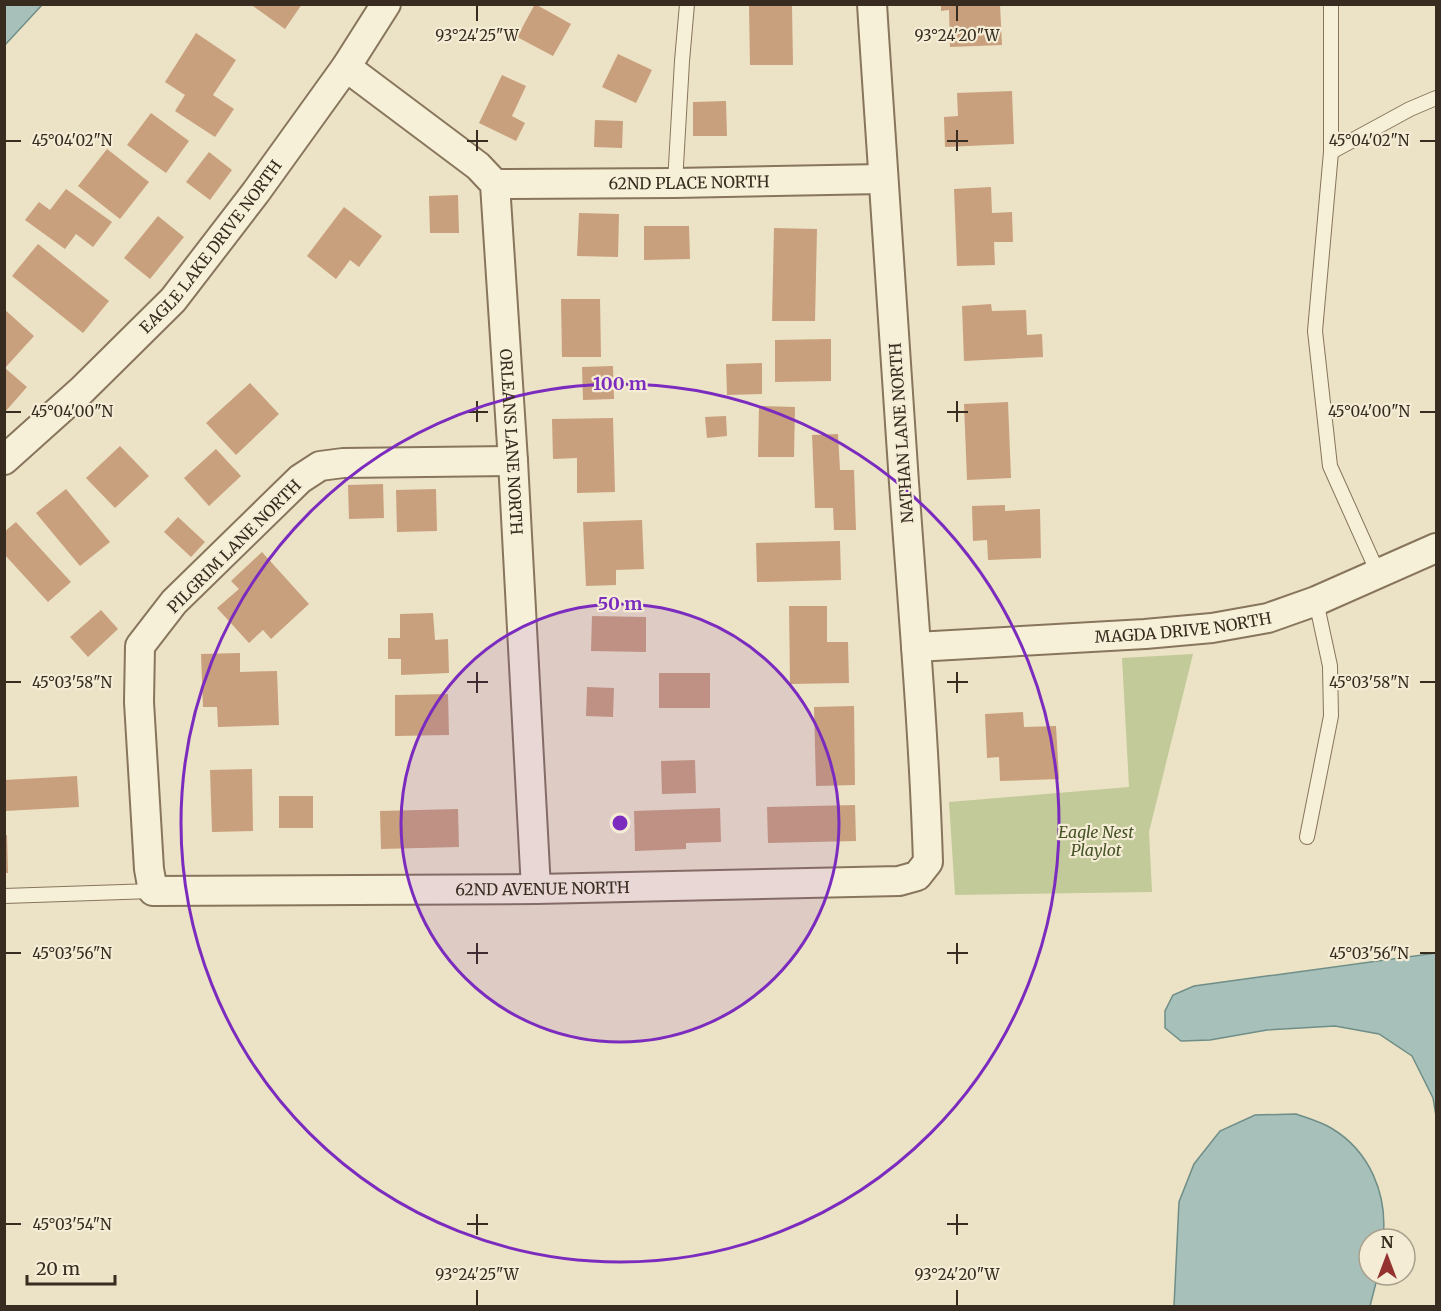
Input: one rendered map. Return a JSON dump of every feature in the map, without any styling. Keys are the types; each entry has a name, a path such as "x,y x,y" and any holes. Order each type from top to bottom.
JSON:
{"street":[{"name":"EAGLE LAKE DRIVE NORTH","path":"4,460 82,390 173,300 256,192 346,67 386,4"},
{"name":"NATHAN LANE NORTH","path":"872,4 882,179 916,647 928,862"},
{"path":"346,67 478,166 495,184"},
{"name":"62ND PLACE NORTH","path":"495,184 882,179"},
{"name":"ORLEANS LANE NORTH","path":"495,184 513,461 536,889"},
{"name":"PILGRIM LANE NORTH","path":"153,891 149,869 139,702 140,646 174,602 300,479 320,466 343,463 513,461"},
{"name":"MAGDA DRIVE NORTH","path":"916,647 1134,635 1212,628 1268,618 1316,601 1437,548"},
{"name":"62ND AVENUE NORTH","path":"153,891 536,889 899,880 917,876 928,862"}],"lane":[{"path":"675,183 687,4"},
{"path":"1331,4 1331,152 1315,331 1330,466 1378,573"},
{"path":"1331,152 1410,109 1437,98"},
{"path":"1307,837 1331,716 1330,666 1316,601"},
{"path":"4,896 153,891"}],"green space":[{"name":"Eagle Nest Playlot","path":"1193,654 1149,832 1152,892 955,895 949,802 1129,787 1122,658"}],"water":[{"path":"4,5 42,5 5,45"},
{"path":"1436,953 1436,1116 1433,1098 1412,1056 1379,1034 1335,1026 1267,1030 1210,1040 1181,1041 1165,1028 1165,1011 1173,995 1194,986"},
{"path":"1296,1114 1314,1120 1345,1138 1366,1162 1379,1191 1384,1223 1384,1227 1357,1227 1357,1287 1375,1287 1370,1306 1174,1306 1179,1202 1194,1164 1220,1131 1255,1115"}],"building":[{"path":"250,4 302,4 285,29"},
{"path":"535,4 571,24 553,56 517,37"},
{"path":"941,4 1000,4 1002,45 950,47 949,10 941,11"},
{"path":"792,5 793,65 750,65 749,6"},
{"path":"196,33 236,60 213,95 234,109 215,137 175,111 185,95 165,82"},
{"path":"618,54 652,70 636,103 602,87"},
{"path":"502,75 526,86 512,116 525,123 516,141 479,123"},
{"path":"1012,91 1014,144 945,147 944,117 958,116 957,93"},
{"path":"726,101 727,136 693,136 693,102"},
{"path":"151,113 189,141 166,173 127,145"},
{"path":"595,120 623,121 622,148 594,147"},
{"path":"107,149 149,182 120,219 78,186"},
{"path":"209,152 232,170 210,200 186,182"},
{"path":"991,187 992,213 1012,212 1013,242 994,242 995,265 957,266 954,189"},
{"path":"66,189 112,222 93,247 76,234 65,249 25,220 39,202 50,210"},
{"path":"458,195 459,233 430,233 429,196"},
{"path":"344,207 382,236 359,267 350,260 336,279 307,256"},
{"path":"579,213 619,214 618,257 577,256"},
{"path":"158,216 184,237 150,279 124,258"},
{"path":"644,226 689,226 690,259 644,260"},
{"path":"774,228 817,229 815,321 772,321"},
{"path":"38,244 109,301 83,333 12,276"},
{"path":"561,299 600,299 601,357 562,357"},
{"path":"991,304 992,311 1026,310 1027,335 1042,334 1043,357 964,361 962,306"},
{"path":"4,309 34,336 5,368 27,387 5,412"},
{"path":"831,339 831,381 775,382 775,340"},
{"path":"762,363 762,394 727,395 726,364"},
{"path":"613,366 614,399 583,400 582,367"},
{"path":"250,383 279,414 236,455 206,423"},
{"path":"1008,402 1011,478 967,480 964,404"},
{"path":"759,406 795,407 794,457 758,457"},
{"path":"726,416 727,436 707,438 705,417"},
{"path":"613,418 615,492 577,493 577,458 553,459 552,419"},
{"path":"838,434 840,470 854,470 856,530 834,530 833,508 815,508 812,435"},
{"path":"120,446 149,476 115,508 86,478"},
{"path":"216,449 241,476 209,506 184,478"},
{"path":"383,484 384,518 349,519 348,485"},
{"path":"66,489 110,542 80,566 36,513"},
{"path":"436,489 437,531 397,532 396,490"},
{"path":"1005,505 1005,511 1040,509 1041,558 988,560 987,540 973,541 972,506"},
{"path":"178,517 205,542 191,557 164,532"},
{"path":"642,520 644,569 616,570 616,585 586,586 583,522"},
{"path":"16,522 71,582 48,602 4,554 4,532"},
{"path":"840,541 841,580 757,582 756,543"},
{"path":"262,552 309,604 271,639 263,630 249,643 217,608 239,589 231,581"},
{"path":"789,606 827,606 827,642 848,642 849,683 790,684"},
{"path":"101,610 118,629 88,657 70,637"},
{"path":"433,613 435,640 448,639 449,673 401,675 401,659 388,659 388,638 400,638 400,614"},
{"path":"592,616 646,617 646,652 591,651"},
{"path":"240,653 240,672 277,671 279,725 218,727 217,707 203,707 201,654"},
{"path":"659,673 710,673 710,708 659,708"},
{"path":"587,687 614,688 613,717 586,716"},
{"path":"448,694 449,735 395,736 395,695"},
{"path":"854,706 855,785 816,786 814,707"},
{"path":"1023,712 1024,727 1056,726 1059,779 1000,781 999,757 987,758 985,714"},
{"path":"695,760 696,793 662,794 661,761"},
{"path":"252,769 253,831 212,832 210,770"},
{"path":"77,776 79,807 5,811 4,780"},
{"path":"279,796 313,796 313,828 279,828"},
{"path":"855,805 856,841 768,843 767,807"},
{"path":"720,808 721,842 686,843 686,849 635,851 634,811"},
{"path":"458,809 459,847 381,849 380,811"},
{"path":"4,835 7,835 8,873 4,873"}]}
